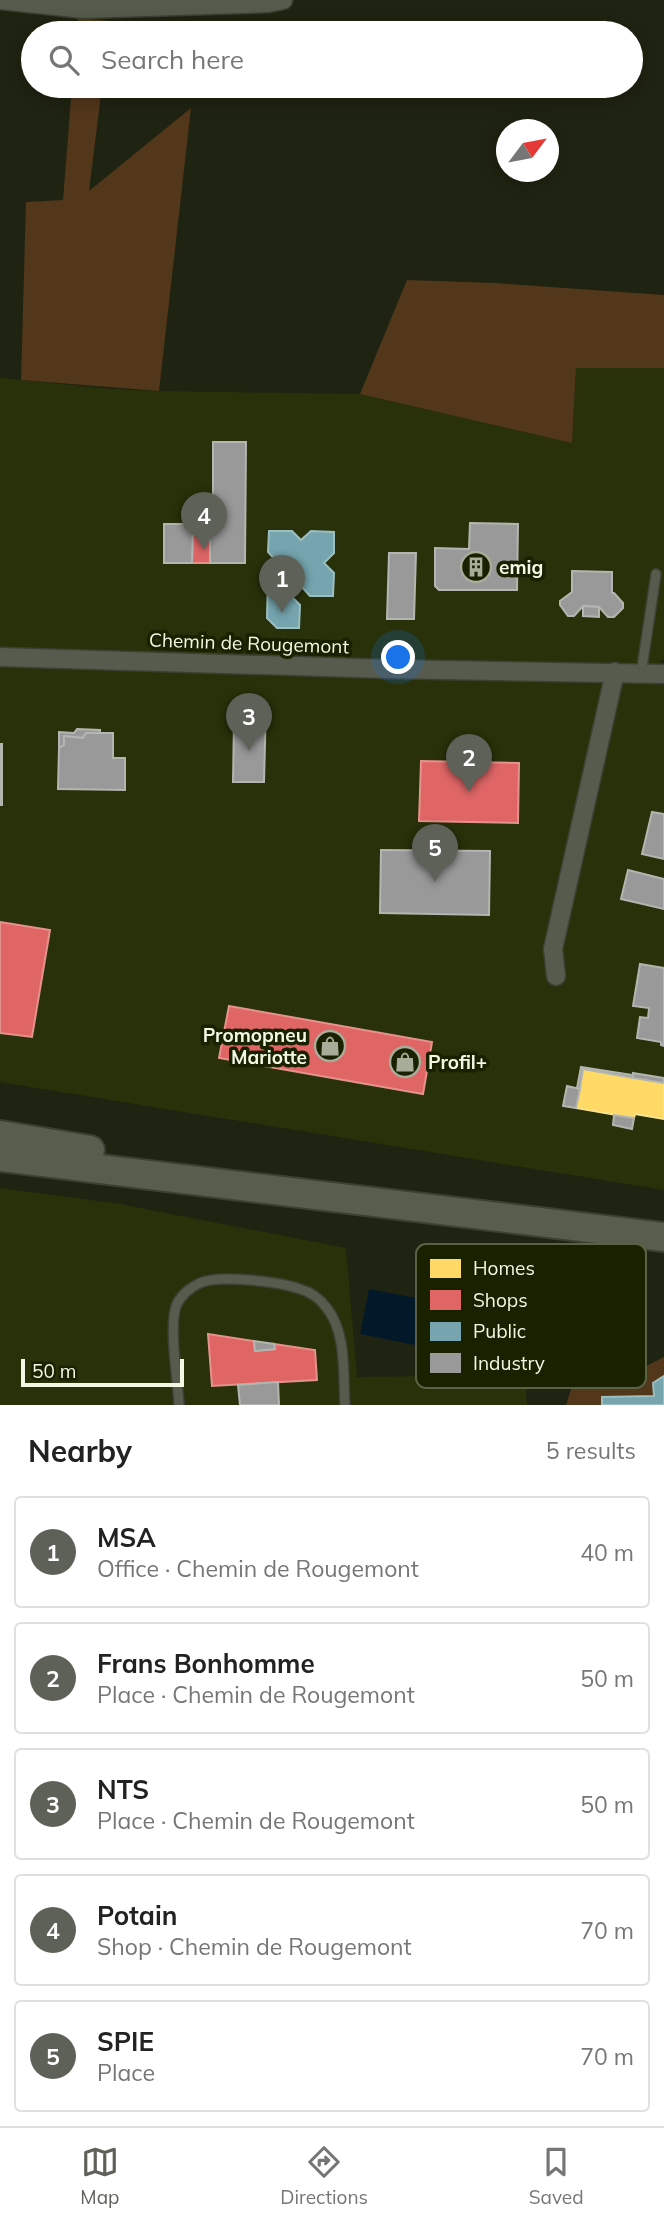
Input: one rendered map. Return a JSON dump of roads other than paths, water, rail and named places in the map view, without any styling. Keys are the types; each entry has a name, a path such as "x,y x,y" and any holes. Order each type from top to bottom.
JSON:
{"main road":[{"path":"0,1135 469,1213"},
{"path":"0,1157 664,1237"},
{"path":"635,1234 664,1232"}],"street":[{"path":"0,0 83,9 268,3 283,0"},
{"name":"Chemin de Rougemont","path":"0,657 413,670 664,674"},
{"path":"556,976 553,949 615,673"}],"lane":[{"path":"641,674 656,574"},
{"path":"180,1405 173,1320 176,1305 183,1294 202,1282 220,1279 279,1283 302,1289 317,1297 335,1322 340,1339 345,1405"}],"water":[{"path":"369,1289 416,1298 416,1345 360,1334"}],"place":[{"name":"Potain","path":"204,550"},
{"name":"emig","path":"476,567"},
{"name":"MSA","path":"282,613"},
{"name":"NTS","path":"249,751"},
{"name":"Frans Bonhomme","path":"469,792"},
{"name":"SPIE","path":"435,882"},
{"name":"Promopneu Mariotte","path":"330,1046"},
{"name":"Profil+","path":"405,1062"}]}
